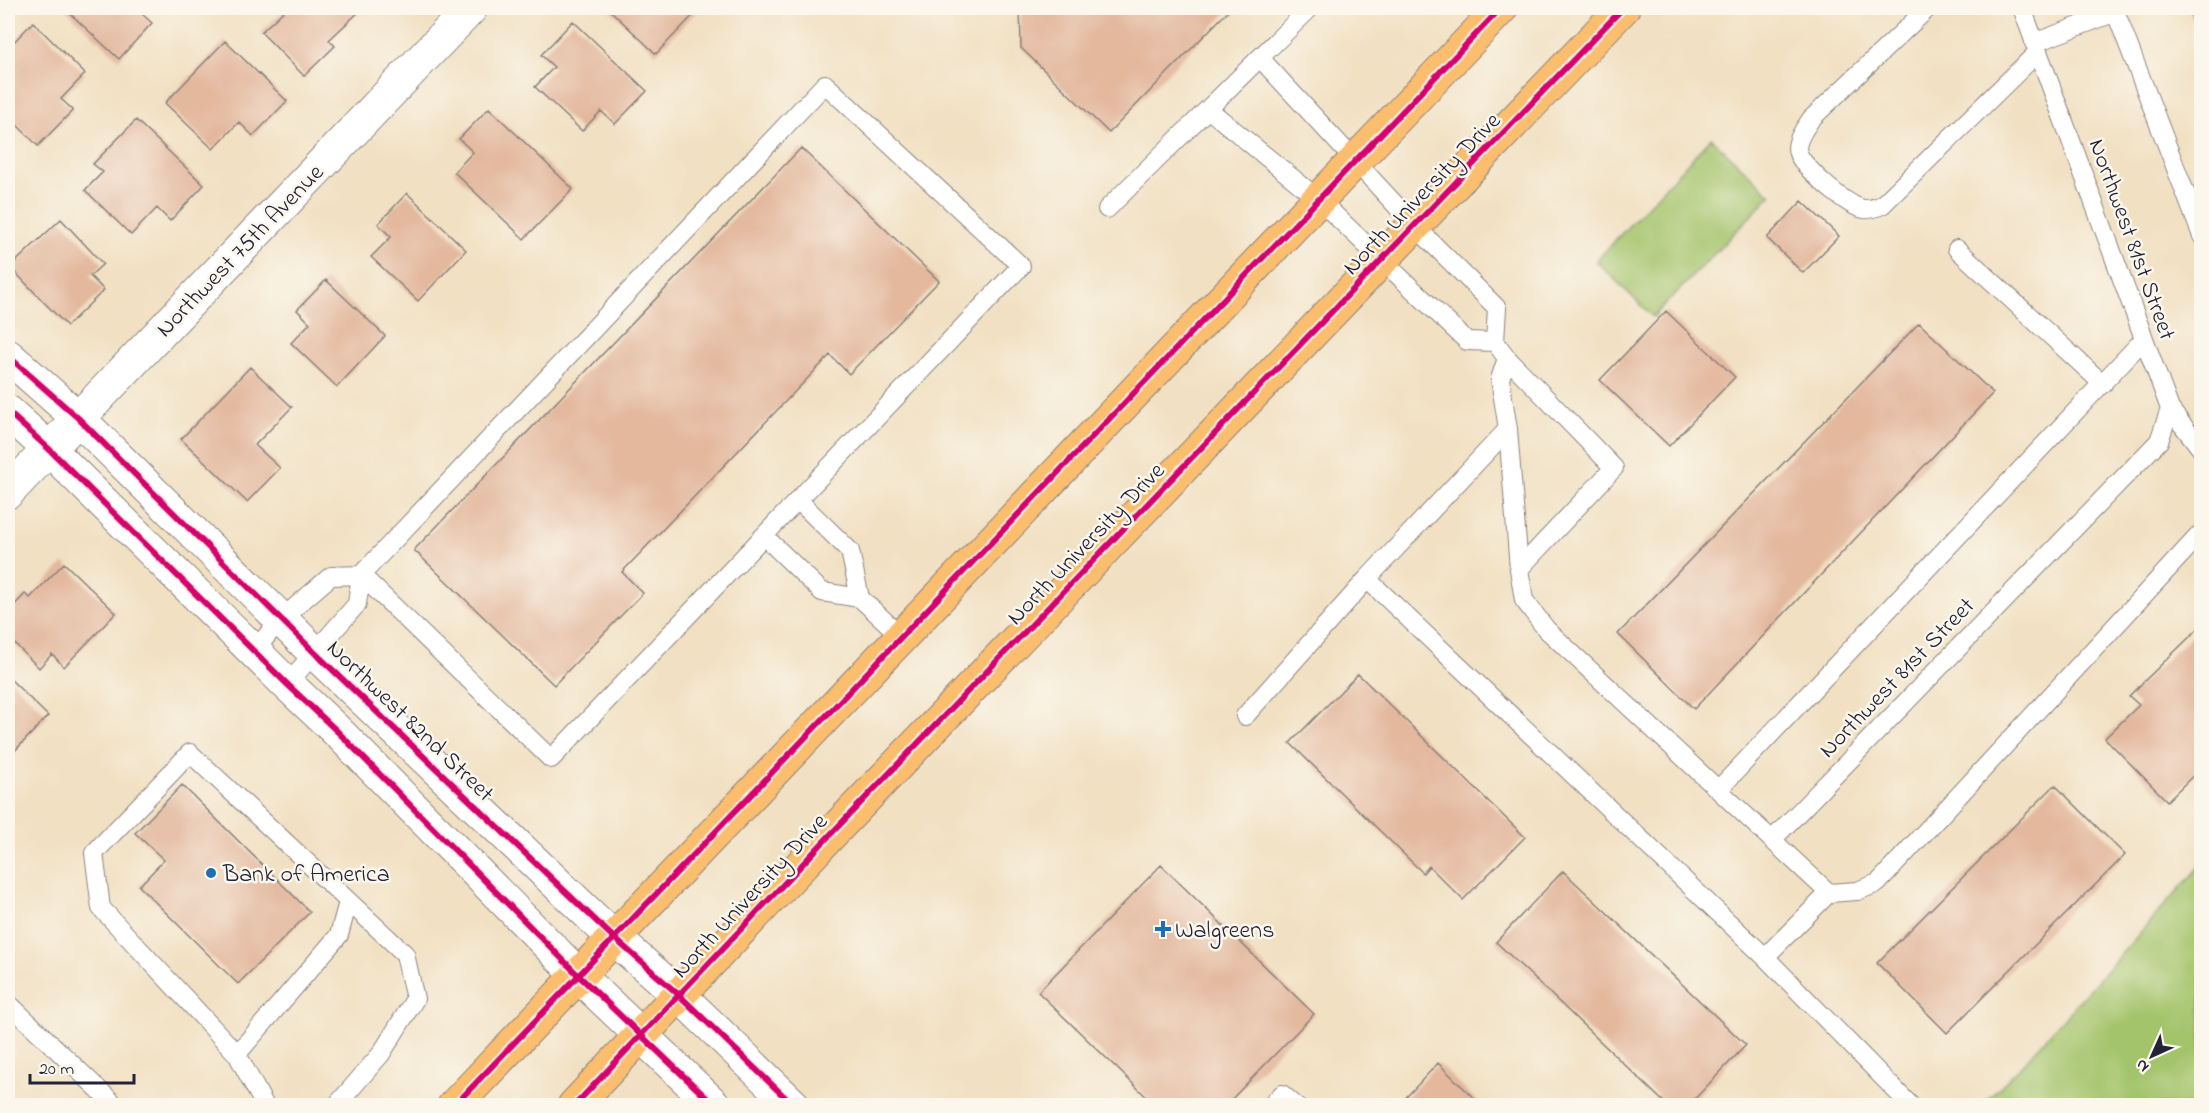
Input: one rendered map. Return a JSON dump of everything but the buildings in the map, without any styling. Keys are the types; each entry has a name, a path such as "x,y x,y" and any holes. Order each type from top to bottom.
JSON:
{"main road":[{"path":"454,1106 537,1020 612,937 1501,8"},
{"name":"North University Drive","path":"574,1106 837,827 1623,8"}],"street":[{"name":"Northwest 75th Avenue","path":"8,492 471,8"},
{"name":"Northwest 82nd Street","path":"8,356 78,418 280,620 612,937 679,995 794,1106"},
{"path":"8,412 49,448 339,733 578,974 715,1106"}],"lane":[{"path":"1107,209 1310,8"},
{"path":"1928,8 1811,120 1799,140 1797,152 1807,167 1848,202 1862,209 1882,205 2036,47 2115,10 2202,236"},
{"name":"Northwest 81st Street","path":"1772,840 2159,441 2170,409 2022,8"},
{"path":"1260,58 1415,226 1497,308 1495,342 1507,358 1614,468 1519,569"},
{"path":"254,651 280,620 331,576 361,575 551,759 1021,266 825,84 361,575 357,604 287,684"},
{"path":"1208,109 1318,199 1467,341 1495,342"},
{"path":"1957,249 2103,384"},
{"path":"1718,790 2144,339"},
{"path":"1507,358 1500,379 1508,429 1519,569 1524,600 1546,629 1829,893"},
{"path":"2170,409 2202,450"},
{"path":"1245,716 1367,579 1508,429"},
{"path":"799,501 850,551 860,598"},
{"path":"1765,957 1829,893 1857,891 1878,883 2202,531"},
{"path":"765,537 822,592 860,598 901,636"},
{"path":"1367,579 1765,957 1910,1105"},
{"path":"265,1106 237,1054 101,908 94,853 189,753 405,954 415,999 381,1054 336,1106"},
{"path":"237,1054 339,936 348,902"},
{"path":"8,1003 116,1106"},
{"path":"1271,1106 1282,1094 1296,1106"}],"green space":[{"path":"1711,138 1771,195 1653,317 1596,261"},
{"path":"2201,865 2201,1105 1982,1105 2019,1068"}],"cycle path":[{"path":"454,1106 1501,8"},
{"path":"574,1106 829,836 1623,8"},
{"path":"8,356 78,418 315,653 794,1106"},
{"path":"8,412 49,449 339,733 577,974 715,1106"}],"place":[{"name":"Bank of America","path":"211,873"},
{"name":"Walgreens","path":"1163,929"}]}
